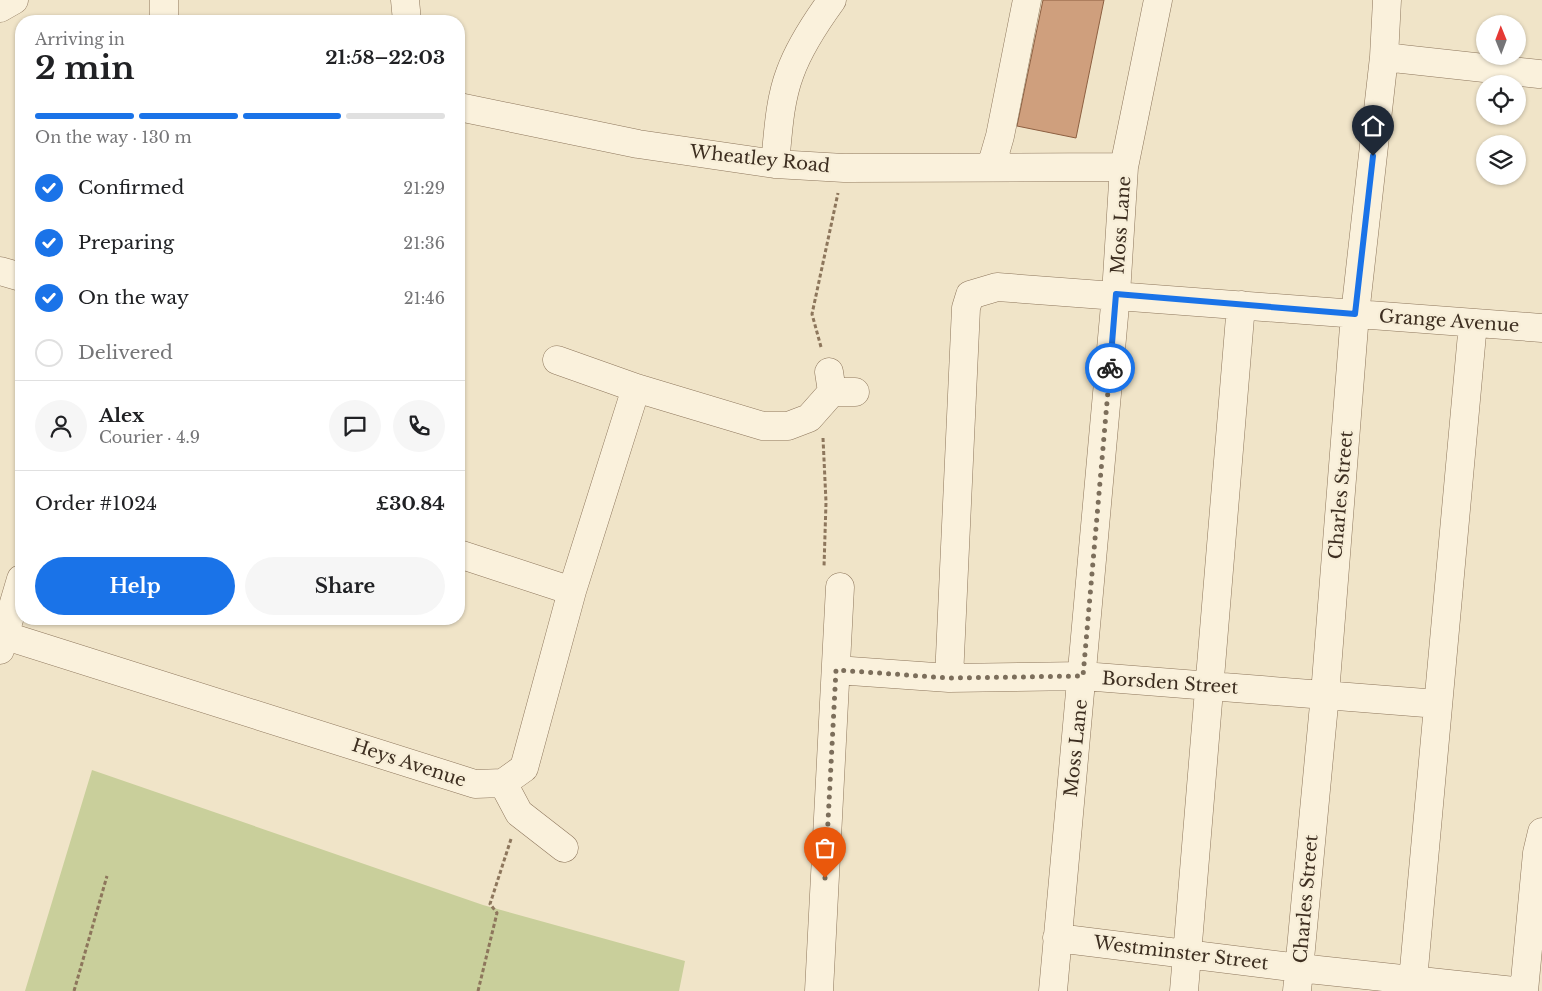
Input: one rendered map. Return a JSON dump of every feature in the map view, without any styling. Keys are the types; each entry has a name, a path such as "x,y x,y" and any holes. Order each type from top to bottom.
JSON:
{"street":[{"path":"0,8 14,0"},
{"path":"164,0 164,15"},
{"path":"405,0 406,15"},
{"path":"775,164 781,112 790,73 819,17 832,0"},
{"path":"991,167 1000,136 1027,0"},
{"name":"Moss Lane","path":"1053,991 1083,676 1116,294 1124,167 1158,0"},
{"name":"Charles Street","path":"1298,980 1325,694 1355,314 1384,57 1387,0"},
{"path":"1384,57 1539,74"},
{"name":"Wheatley Road","path":"465,108 638,144 775,164 844,168 1124,167"},
{"path":"0,271 15,275"},
{"name":"Grange Avenue","path":"949,678 966,303 970,296 997,287 1116,294 1542,328"},
{"path":"1184,991 1241,304"},
{"path":"1412,986 1473,322"},
{"path":"557,360 636,388 763,426 788,426 808,418 838,386"},
{"path":"564,848 519,813 503,783 524,768 572,591 636,388"},
{"path":"465,556 572,591"},
{"path":"818,991 840,587"},
{"path":"2,640 15,598"},
{"name":"Heys Avenue","path":"2,640 475,784 503,783"},
{"name":"Borsden Street","path":"836,670 949,678 1083,676 1438,704"},
{"path":"1524,991 1536,853 1542,832"},
{"name":"Westminster Street","path":"1057,938 1187,954 1298,980 1514,991"}],"path":[{"path":"838,386 812,314 844,168"},
{"path":"814,412 823,429 826,502 824,573 840,587"},
{"path":"478,991 497,913 490,904 519,813"},
{"path":"74,991 108,876"}],"green space":[{"path":"92,770 483,905 685,961 679,991 25,991"}],"building":[{"path":"1043,0 1104,0 1076,138 1017,126"}],"way so far":[{"path":"825,878 836,670 949,678 1083,676 1110,368"}],"route":[{"path":"1110,368 1116,294 1355,314 1373,156"}]}
